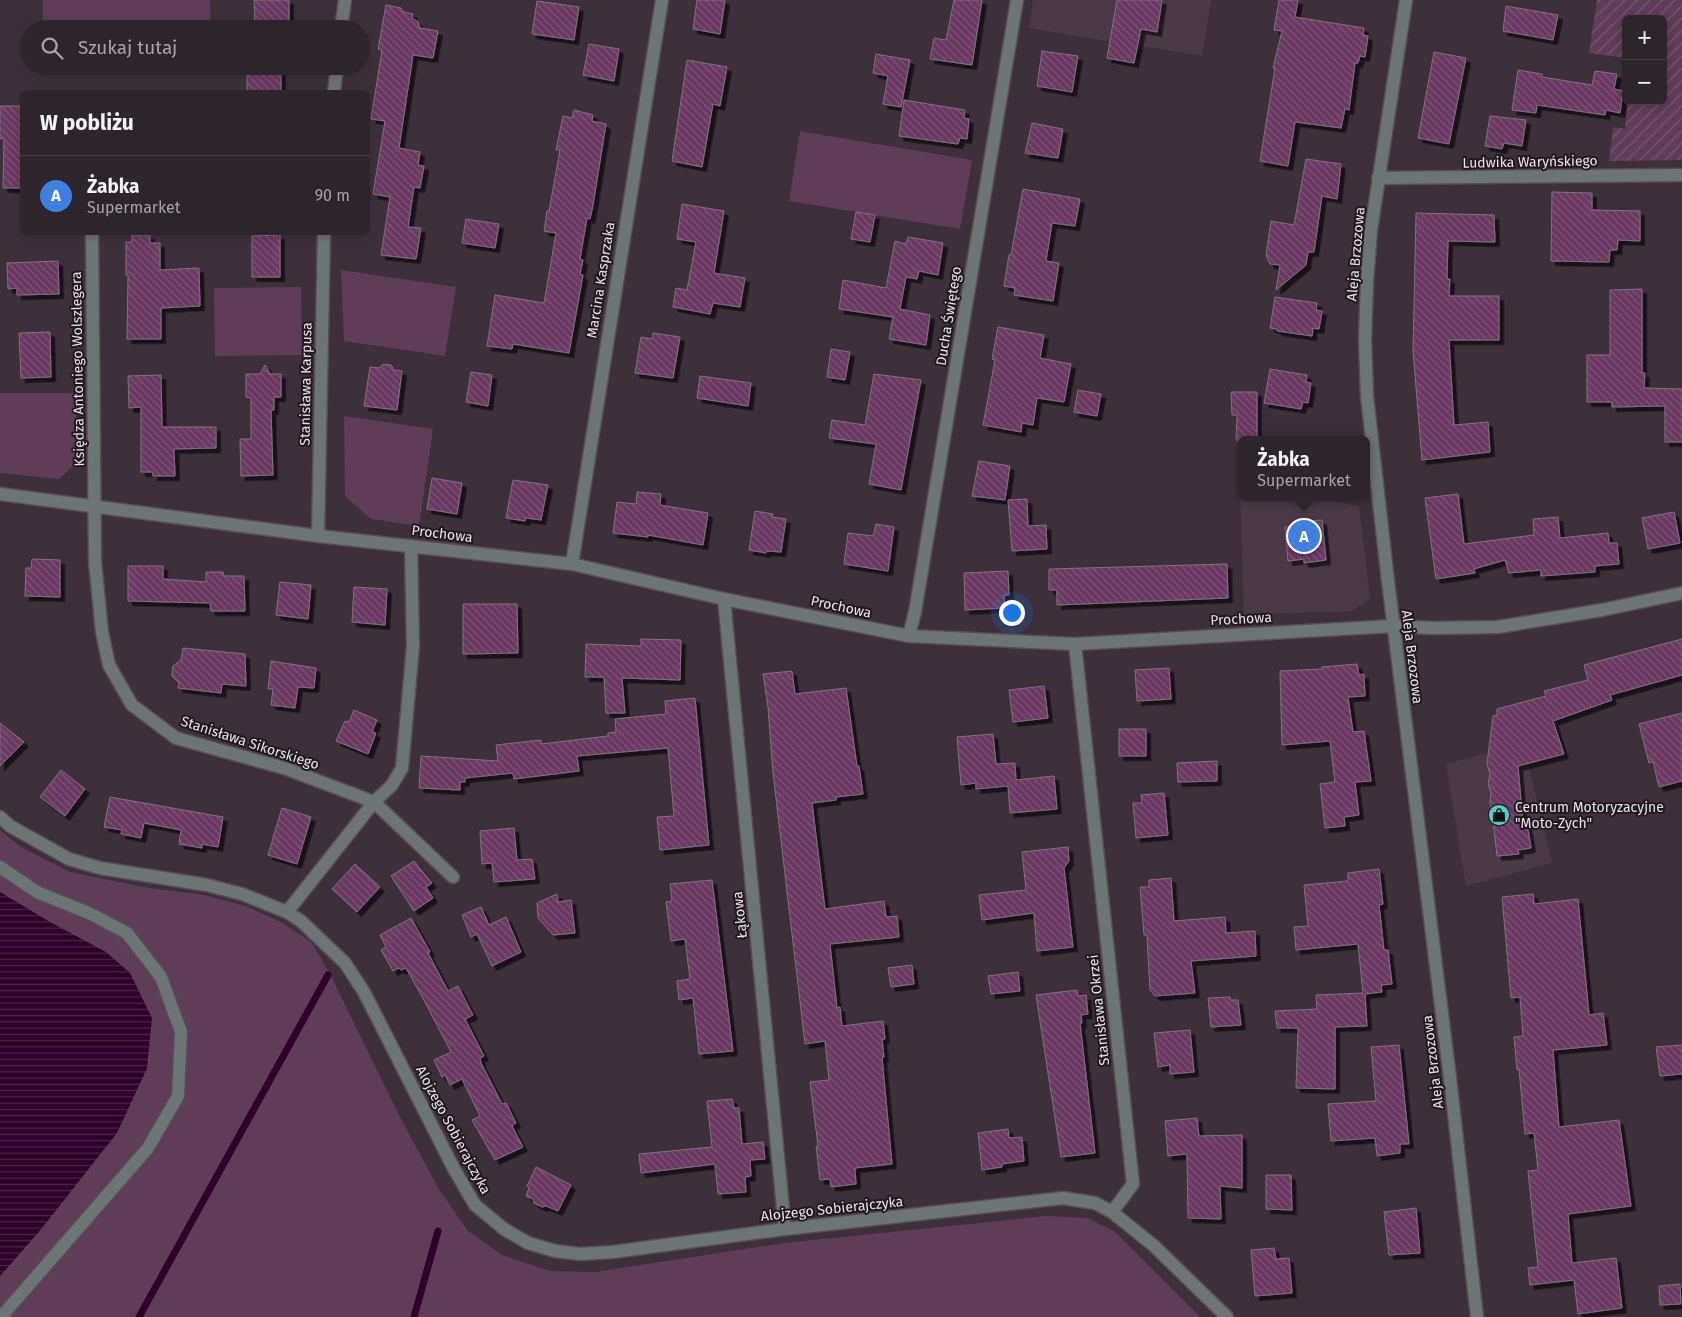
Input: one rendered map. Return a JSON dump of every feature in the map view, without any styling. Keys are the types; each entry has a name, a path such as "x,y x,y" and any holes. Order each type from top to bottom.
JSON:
{"street":[{"path":"342,20 345,0"},
{"name":"Marcina Kasprzaka","path":"572,564 662,0"},
{"name":"Ducha Świętego","path":"909,636 915,612 1017,0"},
{"name":"Aleja Brzozowa","path":"1406,0 1371,230 1365,339 1367,396 1450,1078 1477,1317"},
{"path":"334,90 336,75"},
{"name":"Ludwika Waryńskiego","path":"1378,178 1682,175"},
{"name":"Księdza Antoniego Wolszlegera","path":"92,235 95,505"},
{"name":"Stanisława Karpusa","path":"318,536 324,235"},
{"name":"Prochowa","path":"0,494 95,505 318,536 572,564 724,599 909,636 1075,644 1394,626 1432,628 1498,627 1602,610 1682,593"},
{"name":"Stanisława Sikorskiego","path":"95,505 96,562 102,632 109,665 132,705 176,738 284,768 374,802 453,877"},
{"path":"287,912 374,802 392,785 402,768 413,646 411,546"},
{"name":"Łąkowa","path":"724,599 785,1229"},
{"name":"Stanisława Okrzei","path":"1075,644 1133,1184 1112,1212"},
{"name":"Alojzego Sobierajczyka","path":"0,818 10,826 69,859 100,868 207,885 242,894 287,912 301,922 345,963 364,992 454,1168 475,1205 504,1229 528,1243 555,1251 580,1254 613,1252 785,1229 1063,1198 1095,1203 1112,1212"},
{"path":"0,867 37,892 91,914 127,933 162,977 181,1032 178,1096 148,1148 1,1317"},
{"path":"1112,1212 1153,1245 1227,1317"}],"shaded area":[{"path":"43,0 210,0 211,20 43,20"},
{"path":"1033,0 1211,0 1202,56 1029,28"},
{"path":"1597,0 1682,0 1682,160 1609,161 1613,127 1625,129 1628,105 1667,105 1667,15 1622,15 1622,57 1589,53"},
{"path":"800,131 972,160 960,229 789,201"},
{"path":"341,270 456,287 445,356 344,341"},
{"path":"301,287 302,355 215,356 214,288"},
{"path":"0,393 76,393 77,462 59,479 0,473"},
{"path":"344,416 433,429 419,526 371,519 345,496"},
{"path":"1240,501 1331,501 1359,506 1370,598 1352,611 1244,615"},
{"path":"1523,744 1552,863 1466,886 1446,764"},
{"path":"0,830 21,847 70,872 149,888 205,895 248,907 283,923 312,943 331,976 398,1113 438,1188 468,1231 502,1255 550,1271 595,1272 784,1243 1046,1216 1087,1218 1114,1231 1200,1317 0,1317"},
{"path":"0,892 106,952 130,973 152,1018 147,1068 117,1133 38,1233 0,1276"}],"building":[{"path":"254,0 289,0 289,20 255,20"},
{"path":"697,0 725,0 720,34 693,29"},
{"path":"954,0 982,0 972,65 930,59 934,38 946,40"},
{"path":"1117,0 1162,0 1157,32 1141,29 1134,63 1107,58"},
{"path":"1279,0 1298,0 1295,17 1364,28 1363,35 1368,36 1365,57 1360,56 1358,63 1355,63 1349,110 1345,109 1341,128 1295,122 1288,166 1260,161 1275,68 1273,68 1282,31 1274,30"},
{"path":"537,1 579,7 574,40 532,34"},
{"path":"386,5 401,8 404,12 413,14 412,18 418,22 420,28 438,31 433,58 413,55 399,148 420,152 418,165 424,166 420,188 414,187 408,227 421,228 416,259 381,255 390,197 373,194 385,121 371,119 382,50 378,49"},
{"path":"1506,6 1558,15 1553,40 1503,31"},
{"path":"589,44 619,49 614,81 583,75"},
{"path":"1042,51 1078,56 1072,92 1037,86"},
{"path":"1434,52 1466,58 1449,144 1418,138"},
{"path":"876,54 910,60 901,107 883,104 888,76 873,73"},
{"path":"687,60 727,67 720,106 713,104 702,167 672,161"},
{"path":"1518,70 1542,74 1542,77 1592,85 1595,71 1617,74 1614,89 1622,91 1620,113 1606,110 1605,115 1537,105 1536,113 1512,110"},
{"path":"247,75 281,75 281,90 247,90"},
{"path":"904,100 965,110 964,118 969,119 967,139 960,138 958,144 899,136"},
{"path":"0,106 20,106 20,188 3,188 4,138 0,139"},
{"path":"574,110 593,115 592,121 606,124 593,205 590,219 587,218 580,259 583,260 580,274 583,275 569,353 513,344 512,349 487,346 495,295 544,303 556,233 544,231 560,150 556,150 563,116 572,118"},
{"path":"1490,116 1526,120 1522,146 1504,143 1502,149 1485,146"},
{"path":"1032,123 1063,129 1058,158 1025,153"},
{"path":"1306,159 1341,164 1337,199 1322,196 1314,252 1308,252 1306,265 1276,290 1280,265 1270,264 1266,255 1271,221 1294,225"},
{"path":"1023,189 1080,199 1075,226 1052,223 1046,261 1059,263 1053,301 1014,295 1015,288 1004,286"},
{"path":"1552,192 1592,193 1592,210 1640,211 1640,241 1618,240 1617,250 1610,250 1609,262 1551,261"},
{"path":"682,204 724,211 714,273 745,278 740,307 713,303 710,314 673,307 676,288 687,290 696,242 677,239"},
{"path":"856,212 875,215 870,242 851,239"},
{"path":"1416,213 1494,215 1495,242 1448,241 1447,279 1450,279 1449,296 1499,296 1499,340 1449,340 1454,425 1488,422 1490,452 1422,460 1413,351"},
{"path":"466,219 499,224 495,248 462,243"},
{"path":"132,235 150,235 150,243 160,243 160,270 199,268 200,306 161,308 161,339 127,339 128,275 126,275 126,242 132,242"},
{"path":"280,235 280,277 252,277 252,236"},
{"path":"908,237 943,243 938,275 919,271 917,279 906,277 900,309 930,315 926,345 889,339 893,317 839,309 843,280 886,288 895,241 906,244"},
{"path":"58,261 59,294 17,295 17,288 8,289 7,263"},
{"path":"1642,289 1642,373 1645,373 1644,388 1682,389 1682,442 1665,442 1665,406 1612,407 1612,402 1587,402 1587,355 1610,355 1610,290"},
{"path":"1275,297 1317,303 1316,310 1322,311 1319,329 1313,328 1312,336 1277,331 1277,329 1270,328"},
{"path":"998,327 1044,335 1040,358 1071,364 1064,402 1037,398 1033,425 1022,423 1021,432 983,425 995,360 992,359"},
{"path":"50,332 51,377 21,378 19,333"},
{"path":"653,333 680,337 673,378 635,373 641,337 652,339"},
{"path":"831,349 850,352 845,380 827,377"},
{"path":"383,364 391,365 394,370 402,371 397,410 364,406 370,367 379,368"},
{"path":"265,365 270,374 281,374 281,397 274,397 274,410 271,410 273,475 241,476 240,439 251,439 251,398 246,397 246,374 260,374"},
{"path":"1270,369 1307,375 1306,382 1311,383 1308,403 1303,402 1301,409 1264,403"},
{"path":"471,372 492,375 488,406 466,402"},
{"path":"874,374 921,380 901,490 869,484 876,444 829,438 832,420 865,425"},
{"path":"161,375 162,427 216,427 216,448 174,449 175,476 153,476 153,472 141,472 141,407 129,408 128,376"},
{"path":"700,376 751,383 748,406 697,398"},
{"path":"1078,390 1101,394 1097,416 1074,412"},
{"path":"1231,392 1257,392 1257,436 1238,436 1238,440 1236,440 1237,415 1232,415"},
{"path":"979,461 1010,466 1005,500 972,496"},
{"path":"432,478 462,483 457,514 427,509"},
{"path":"513,480 548,485 541,520 526,518 525,521 506,518"},
{"path":"637,492 661,494 660,505 708,513 703,545 648,535 648,537 613,533 617,502 636,504"},
{"path":"1458,494 1464,544 1534,535 1533,519 1558,517 1560,538 1608,533 1609,543 1617,543 1619,564 1595,566 1595,572 1541,576 1541,570 1509,573 1505,560 1474,569 1475,573 1436,579 1425,498"},
{"path":"1027,499 1028,526 1046,525 1047,549 1012,551 1008,500"},
{"path":"755,511 773,514 772,517 786,519 781,552 767,551 766,553 749,550"},
{"path":"1674,512 1680,543 1648,549 1642,518"},
{"path":"1322,520 1326,560 1304,563 1304,559 1288,561 1285,527 1300,525 1300,522"},
{"path":"876,524 894,527 888,571 844,564 848,533 873,536"},
{"path":"32,559 60,560 60,597 25,596 26,568 31,568"},
{"path":"1227,564 1228,598 1057,605 1057,590 1049,590 1049,569"},
{"path":"128,566 163,566 163,579 206,582 206,572 223,572 224,576 244,576 245,611 211,611 210,603 128,601"},
{"path":"1008,571 1009,595 1004,595 1005,608 965,610 964,573"},
{"path":"280,582 311,585 308,619 276,615"},
{"path":"354,587 387,589 385,625 352,622"},
{"path":"463,604 517,604 518,653 463,654"},
{"path":"641,639 681,640 680,680 622,678 625,713 606,713 604,677 585,677 586,644 641,646"},
{"path":"1682,639 1682,675 1610,695 1612,700 1553,721 1564,754 1518,766 1523,824 1527,823 1531,848 1518,850 1519,854 1497,856 1490,803 1491,793 1488,784 1490,774 1487,764 1493,716 1497,715 1497,709 1546,696 1544,691 1588,680 1584,665"},
{"path":"183,648 245,654 246,686 222,684 221,693 178,688 179,683 172,676 173,666 181,660"},
{"path":"271,661 316,668 314,688 298,687 295,708 271,705 273,689 268,689"},
{"path":"1357,664 1359,675 1364,674 1365,696 1348,697 1353,732 1364,731 1371,781 1355,782 1359,815 1344,817 1345,826 1325,828 1320,784 1335,782 1330,741 1282,745 1280,671 1322,669 1322,667"},
{"path":"1169,668 1171,699 1137,701 1135,670"},
{"path":"792,671 795,694 846,688 863,794 836,797 836,800 812,803 825,909 884,901 886,917 897,916 899,937 830,944 837,1008 840,1007 842,1026 883,1021 885,1039 882,1039 884,1057 882,1057 892,1164 855,1168 856,1184 831,1187 830,1179 820,1180 810,1082 829,1080 825,1041 805,1044 763,674"},
{"path":"1044,686 1048,718 1013,722 1009,690"},
{"path":"695,698 709,845 660,850 657,817 674,816 668,748 577,756 579,771 514,779 513,773 465,778 465,782 460,782 460,790 419,788 421,756 498,761 496,745 541,740 541,744 608,736 608,733 616,732 615,719 666,714 665,701"},
{"path":"354,710 377,720 372,732 376,733 368,754 336,741 345,721 349,722"},
{"path":"1682,713 1682,781 1659,787 1653,762 1649,763 1639,724"},
{"path":"0,723 24,742 0,766"},
{"path":"1119,729 1146,729 1146,756 1119,756"},
{"path":"993,734 996,764 1015,763 1016,780 1054,776 1057,809 1010,813 1008,786 976,789 976,783 961,785 957,737"},
{"path":"1217,761 1217,781 1178,782 1177,763"},
{"path":"61,770 85,789 65,816 40,797"},
{"path":"1164,793 1168,835 1136,838 1133,803 1142,803 1141,795"},
{"path":"110,797 223,817 218,847 202,844 202,848 179,844 181,830 144,823 141,838 121,834 122,830 104,827"},
{"path":"282,808 311,817 297,864 268,855"},
{"path":"514,828 517,860 532,859 535,879 494,882 492,863 482,864 480,831"},
{"path":"1068,847 1069,861 1064,868 1073,947 1037,951 1034,913 982,920 979,895 1026,890 1022,852"},
{"path":"414,861 432,883 426,887 433,898 414,911 391,876"},
{"path":"355,864 380,887 357,912 332,889"},
{"path":"1379,869 1383,904 1379,905 1384,950 1388,950 1392,984 1381,985 1382,992 1365,994 1367,1026 1335,1027 1335,1089 1296,1088 1298,1028 1277,1028 1275,1011 1317,1009 1316,995 1363,993 1358,944 1296,950 1294,927 1308,926 1304,885 1348,881 1348,873"},
{"path":"1171,878 1174,921 1225,917 1226,933 1255,931 1256,956 1191,961 1195,993 1155,996 1150,990 1147,935 1144,935 1140,887 1149,887 1149,880"},
{"path":"712,880 733,1051 699,1054 693,998 679,1000 677,981 690,979 685,939 671,941 666,902 672,901 670,884"},
{"path":"557,894 558,902 571,900 575,933 553,935 538,918 537,903"},
{"path":"1533,894 1534,904 1578,899 1589,1015 1603,1013 1607,1045 1553,1050 1559,1127 1619,1120 1631,1206 1568,1214 1572,1263 1616,1258 1622,1308 1578,1314 1574,1280 1530,1285 1528,1268 1538,1267 1528,1171 1538,1170 1534,1133 1525,1134 1514,1037 1523,1036 1520,997 1511,998 1502,897"},
{"path":"481,907 489,925 506,917 521,952 492,966 477,934 471,937 462,915"},
{"path":"411,918 430,952 428,953 448,991 458,986 473,1015 465,1019 484,1056 480,1058 481,1063 502,1104 506,1103 516,1123 512,1126 523,1147 495,1160 472,1120 480,1116 462,1079 450,1085 445,1075 442,1077 434,1060 451,1052 425,1002 406,968 401,970 399,968 393,971 381,950 386,947 380,935"},
{"path":"912,965 914,984 891,987 888,968"},
{"path":"1018,972 1020,991 991,994 988,976"},
{"path":"1077,990 1078,996 1086,995 1088,1014 1081,1015 1082,1023 1080,1023 1095,1153 1061,1157 1036,995"},
{"path":"1230,997 1230,1000 1238,1000 1241,1025 1211,1027 1208,998"},
{"path":"1190,1030 1194,1072 1170,1074 1170,1065 1158,1067 1154,1033"},
{"path":"1399,1045 1409,1144 1400,1144 1400,1153 1377,1156 1375,1138 1331,1141 1328,1104 1376,1101 1371,1047"},
{"path":"1682,1045 1682,1074 1660,1076 1656,1047"},
{"path":"732,1099 734,1108 739,1108 742,1144 763,1142 765,1159 750,1160 751,1176 745,1177 746,1192 718,1194 715,1164 641,1173 639,1154 712,1147 707,1101"},
{"path":"1197,1118 1199,1136 1242,1135 1242,1188 1220,1186 1221,1219 1188,1218 1187,1154 1168,1156 1165,1121"},
{"path":"1008,1129 1009,1138 1022,1137 1024,1161 1002,1164 1002,1167 982,1170 978,1133"},
{"path":"536,1167 571,1185 558,1211 546,1206 542,1207 526,1196 529,1188 527,1186"},
{"path":"1266,1175 1291,1175 1292,1210 1266,1209"},
{"path":"1416,1208 1420,1253 1389,1255 1384,1212"},
{"path":"1274,1248 1276,1259 1289,1258 1292,1293 1255,1296 1251,1250"},
{"path":"1680,1284 1681,1304 1660,1305 1659,1286"}],"waterway":[{"path":"139,1317 328,975"},
{"path":"414,1317 438,1231"}],"place":[{"name":"Żabka","path":"1304,536"},
{"name":"Centrum Motoryzacyjne \"Moto-Zych\"","path":"1499,815"}]}
